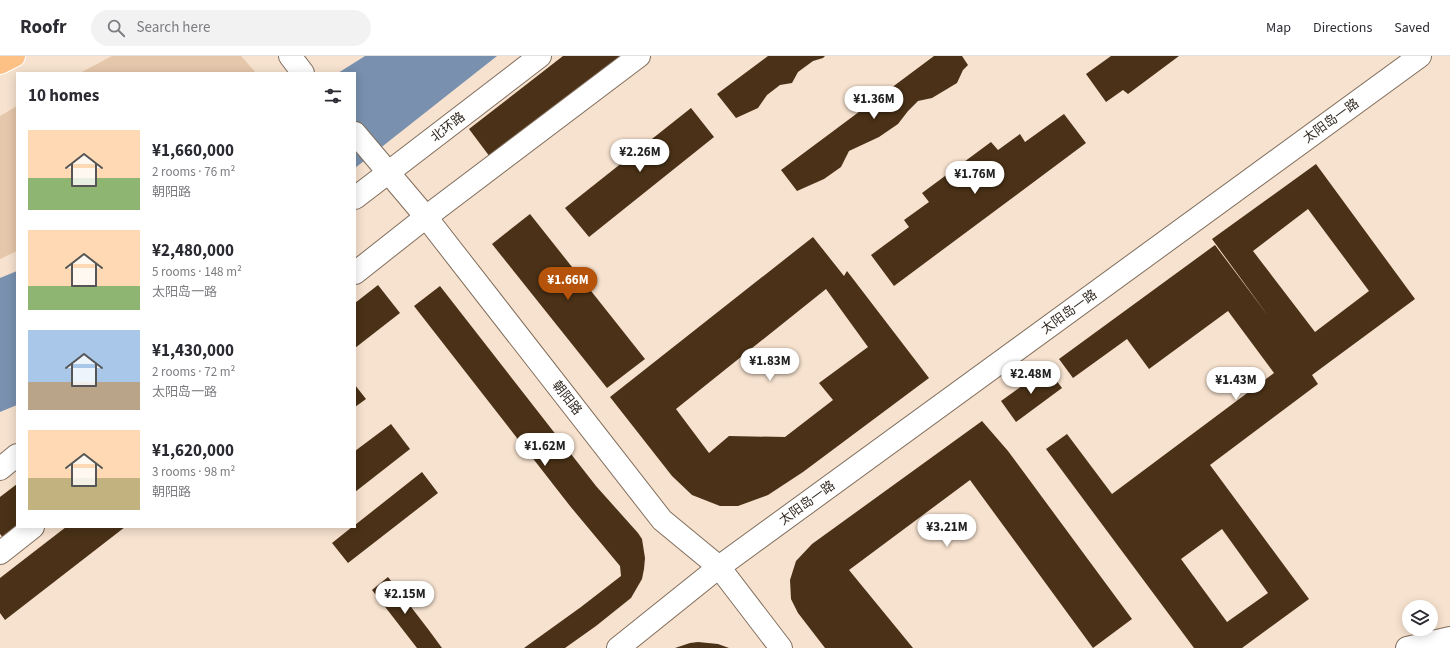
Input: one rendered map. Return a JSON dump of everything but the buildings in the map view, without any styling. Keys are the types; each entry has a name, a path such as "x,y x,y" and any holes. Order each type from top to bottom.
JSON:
{"highway":[{"path":"0,63 14,56"}],"street":[{"path":"290,56 302,72"},
{"name":"北环路","path":"356,197 383,166 540,56"},
{"path":"356,272 426,217 639,56"},
{"name":"太阳岛一路","path":"618,648 719,567 1420,56"},
{"name":"朝阳路","path":"356,134 426,217 662,520 719,567 781,648"},
{"path":"0,468 16,456"},
{"path":"0,553 32,528"},
{"path":"1406,648 1450,638"}],"shaded area":[{"path":"112,56 241,56 255,72 82,72"},
{"path":"16,107 16,251 0,259 0,116"}],"water":[{"path":"365,56 497,56 356,167 356,72 340,72"},
{"path":"16,271 16,405 0,412 0,278"}]}
